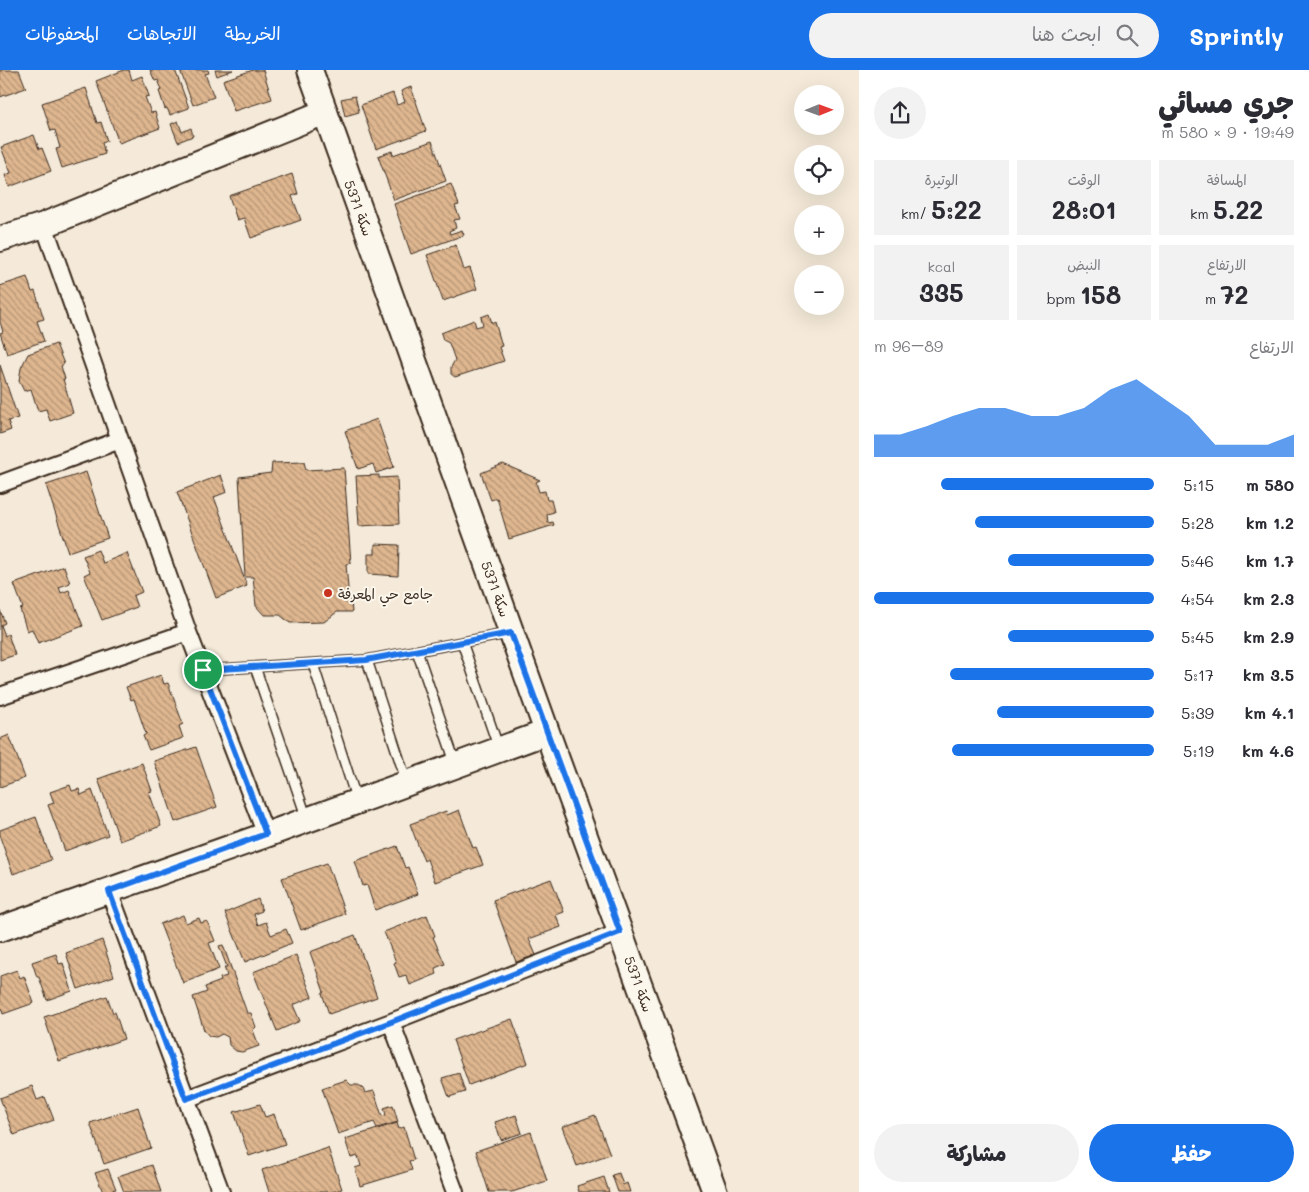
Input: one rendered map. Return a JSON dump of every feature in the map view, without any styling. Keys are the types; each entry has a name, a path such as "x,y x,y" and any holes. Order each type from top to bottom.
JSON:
{"street":[{"name":"سكة 5371","path":"310,70 511,633 715,1192"},
{"path":"0,239 44,225 325,112"},
{"path":"44,225 188,632 266,834"},
{"path":"0,484 120,440"},
{"path":"0,696 188,632"},
{"path":"0,929 547,732"},
{"path":"109,891 221,1192"},
{"path":"186,1099 391,1022 620,932"},
{"path":"391,1022 455,1192"}],"lane":[{"path":"203,670 366,660 511,633"},
{"path":"462,642 499,749"},
{"path":"417,651 456,765"},
{"path":"366,660 407,783"},
{"path":"313,664 358,801"},
{"path":"255,667 307,820"}],"building":[{"path":"0,70 19,70 26,88 0,97"},
{"path":"124,70 129,70 132,80 142,76 149,96 145,97 151,113 155,112 160,128 119,143 96,81"},
{"path":"150,70 175,70 189,108 170,115 167,108 165,109 159,91 162,90 158,80 155,81"},
{"path":"180,70 208,70 209,73 205,74 214,97 193,105"},
{"path":"215,70 233,70 217,76"},
{"path":"253,70 263,70 272,99 234,111 223,80"},
{"path":"411,87 426,131 376,149 361,105 393,93 397,105 405,102 401,91"},
{"path":"86,88 97,123 101,122 107,141 102,143 105,154 62,168 56,149 60,148 55,130 51,131 42,103"},
{"path":"355,96 359,112 345,116 341,99"},
{"path":"178,121 182,132 191,128 193,136 178,142 171,124"},
{"path":"34,135 39,149 42,148 51,171 9,187 5,175 11,173 1,147"},
{"path":"432,141 446,181 394,200 378,156 392,151 393,155"},
{"path":"292,174 298,194 292,196 301,220 251,238 244,218 237,220 229,196"},
{"path":"451,184 459,205 455,206 460,219 454,220 456,228 449,231 450,234 462,230 464,235 411,254 394,204"},
{"path":"456,245 464,270 470,268 477,289 443,301 427,255"},
{"path":"27,277 32,292 35,291 44,319 37,321 44,341 7,354 0,333 3,332 0,322 0,286"},
{"path":"489,314 492,323 495,322 502,346 499,347 504,361 455,377 451,374 451,367 455,360 449,343 443,340 441,333 474,320 476,327 483,325 481,317"},
{"path":"56,344 64,364 61,366 65,379 63,379 73,413 50,421 46,409 38,411 31,389 24,391 19,381 21,368 28,354"},
{"path":"0,365 18,418 8,421 11,430 0,434"},
{"path":"377,419 394,467 376,473 373,464 358,469 345,431"},
{"path":"304,462 306,470 344,468 351,563 346,564 352,612 337,612 324,622 290,623 280,615 264,615 256,606 253,577 245,577 239,477 271,473 272,463"},
{"path":"503,464 540,480 536,482 539,492 545,491 547,500 551,500 554,512 547,514 548,523 553,522 554,525 509,539 497,498 491,500 481,473"},
{"path":"86,472 108,538 68,552 46,485"},
{"path":"221,475 227,492 214,497 247,586 216,598 177,492"},
{"path":"379,475 379,478 397,477 399,524 359,526 356,476"},
{"path":"375,544 399,545 398,576 368,574 368,554 375,554"},
{"path":"98,550 103,563 127,553 142,592 133,596 137,607 102,620 84,575 90,572 83,556"},
{"path":"64,566 70,583 59,587 61,593 69,590 83,626 38,643 32,629 27,631 20,609 23,608 14,584"},
{"path":"0,610 5,623 1,625 5,636 8,634 15,655 0,660"},
{"path":"161,675 164,684 168,683 183,724 179,726 183,738 149,750 143,736 146,734 134,699 131,700 126,687"},
{"path":"9,735 25,778 0,787 0,739"},
{"path":"196,747 217,807 175,822 154,761"},
{"path":"142,763 152,791 149,792 161,826 120,841 98,779"},
{"path":"70,785 72,791 79,789 81,795 92,790 108,835 65,851 48,805 54,803 50,792"},
{"path":"459,810 473,848 476,847 483,865 435,882 427,859 424,861 410,824 446,811 447,815"},
{"path":"36,817 51,860 13,874 0,837 0,830"},
{"path":"397,846 405,868 408,867 418,894 375,910 367,885 363,886 355,861"},
{"path":"327,863 345,914 301,930 282,878"},
{"path":"551,879 564,912 556,915 561,927 529,939 536,955 516,962 493,900"},
{"path":"258,899 262,911 254,914 258,925 266,922 271,935 286,929 292,943 245,962 225,913"},
{"path":"183,915 186,923 199,918 201,923 207,921 215,941 209,943 219,969 183,983 160,924"},
{"path":"427,915 435,936 433,937 445,964 435,968 437,974 410,985 406,975 399,977 394,963 396,962 384,932"},
{"path":"355,935 377,997 329,1014 322,993 324,992 310,952"},
{"path":"102,940 114,976 78,989 66,953"},
{"path":"223,945 247,1013 251,1013 256,1027 253,1030 259,1046 242,1052 236,1051 229,1045 228,1037 222,1034 216,1037 209,1036 204,1030 193,997 207,992 205,987 221,981 220,978 227,976 224,967 227,967 219,946"},
{"path":"56,954 59,964 63,963 72,991 47,1000 32,962"},
{"path":"296,955 312,997 293,1005 300,1021 277,1031 253,972"},
{"path":"17,970 20,978 24,976 34,1003 3,1014 0,1005 0,976"},
{"path":"107,996 113,1013 115,1012 124,1039 59,1061 44,1017"},
{"path":"512,1019 528,1063 469,1085 453,1040"},
{"path":"459,1073 465,1092 449,1097 442,1078"},
{"path":"346,1080 351,1085 362,1087 365,1093 374,1091 382,1116 386,1115 384,1108 393,1105 398,1122 377,1128 374,1122 338,1134 322,1088"},
{"path":"32,1086 37,1100 45,1097 54,1120 14,1135 0,1098"},
{"path":"260,1104 265,1117 274,1114 285,1144 249,1156 234,1112"},
{"path":"138,1107 151,1148 104,1164 90,1123"},
{"path":"516,1115 522,1133 501,1140 495,1122"},
{"path":"595,1115 610,1154 577,1166 562,1127"},
{"path":"397,1123 399,1129 404,1127 414,1160 409,1161 412,1170 360,1186 355,1168 361,1166 358,1156 351,1158 345,1139"},
{"path":"531,1132 547,1181 512,1192 489,1192 476,1151"},
{"path":"328,1148 342,1189 332,1192 269,1192 262,1170"},
{"path":"152,1165 161,1192 124,1192 118,1176"},
{"path":"108,1169 116,1189 103,1192 95,1173"},
{"path":"619,1173 623,1185 627,1183 630,1192 618,1192 612,1175"},
{"path":"604,1177 609,1192 579,1192 577,1186"}],"place":[{"name":"جامع حي المعرفة","path":"328,593"}],"route":[{"path":"511,633 620,932 391,1022 186,1099 109,891 266,834 203,670 366,660 511,633"}]}
